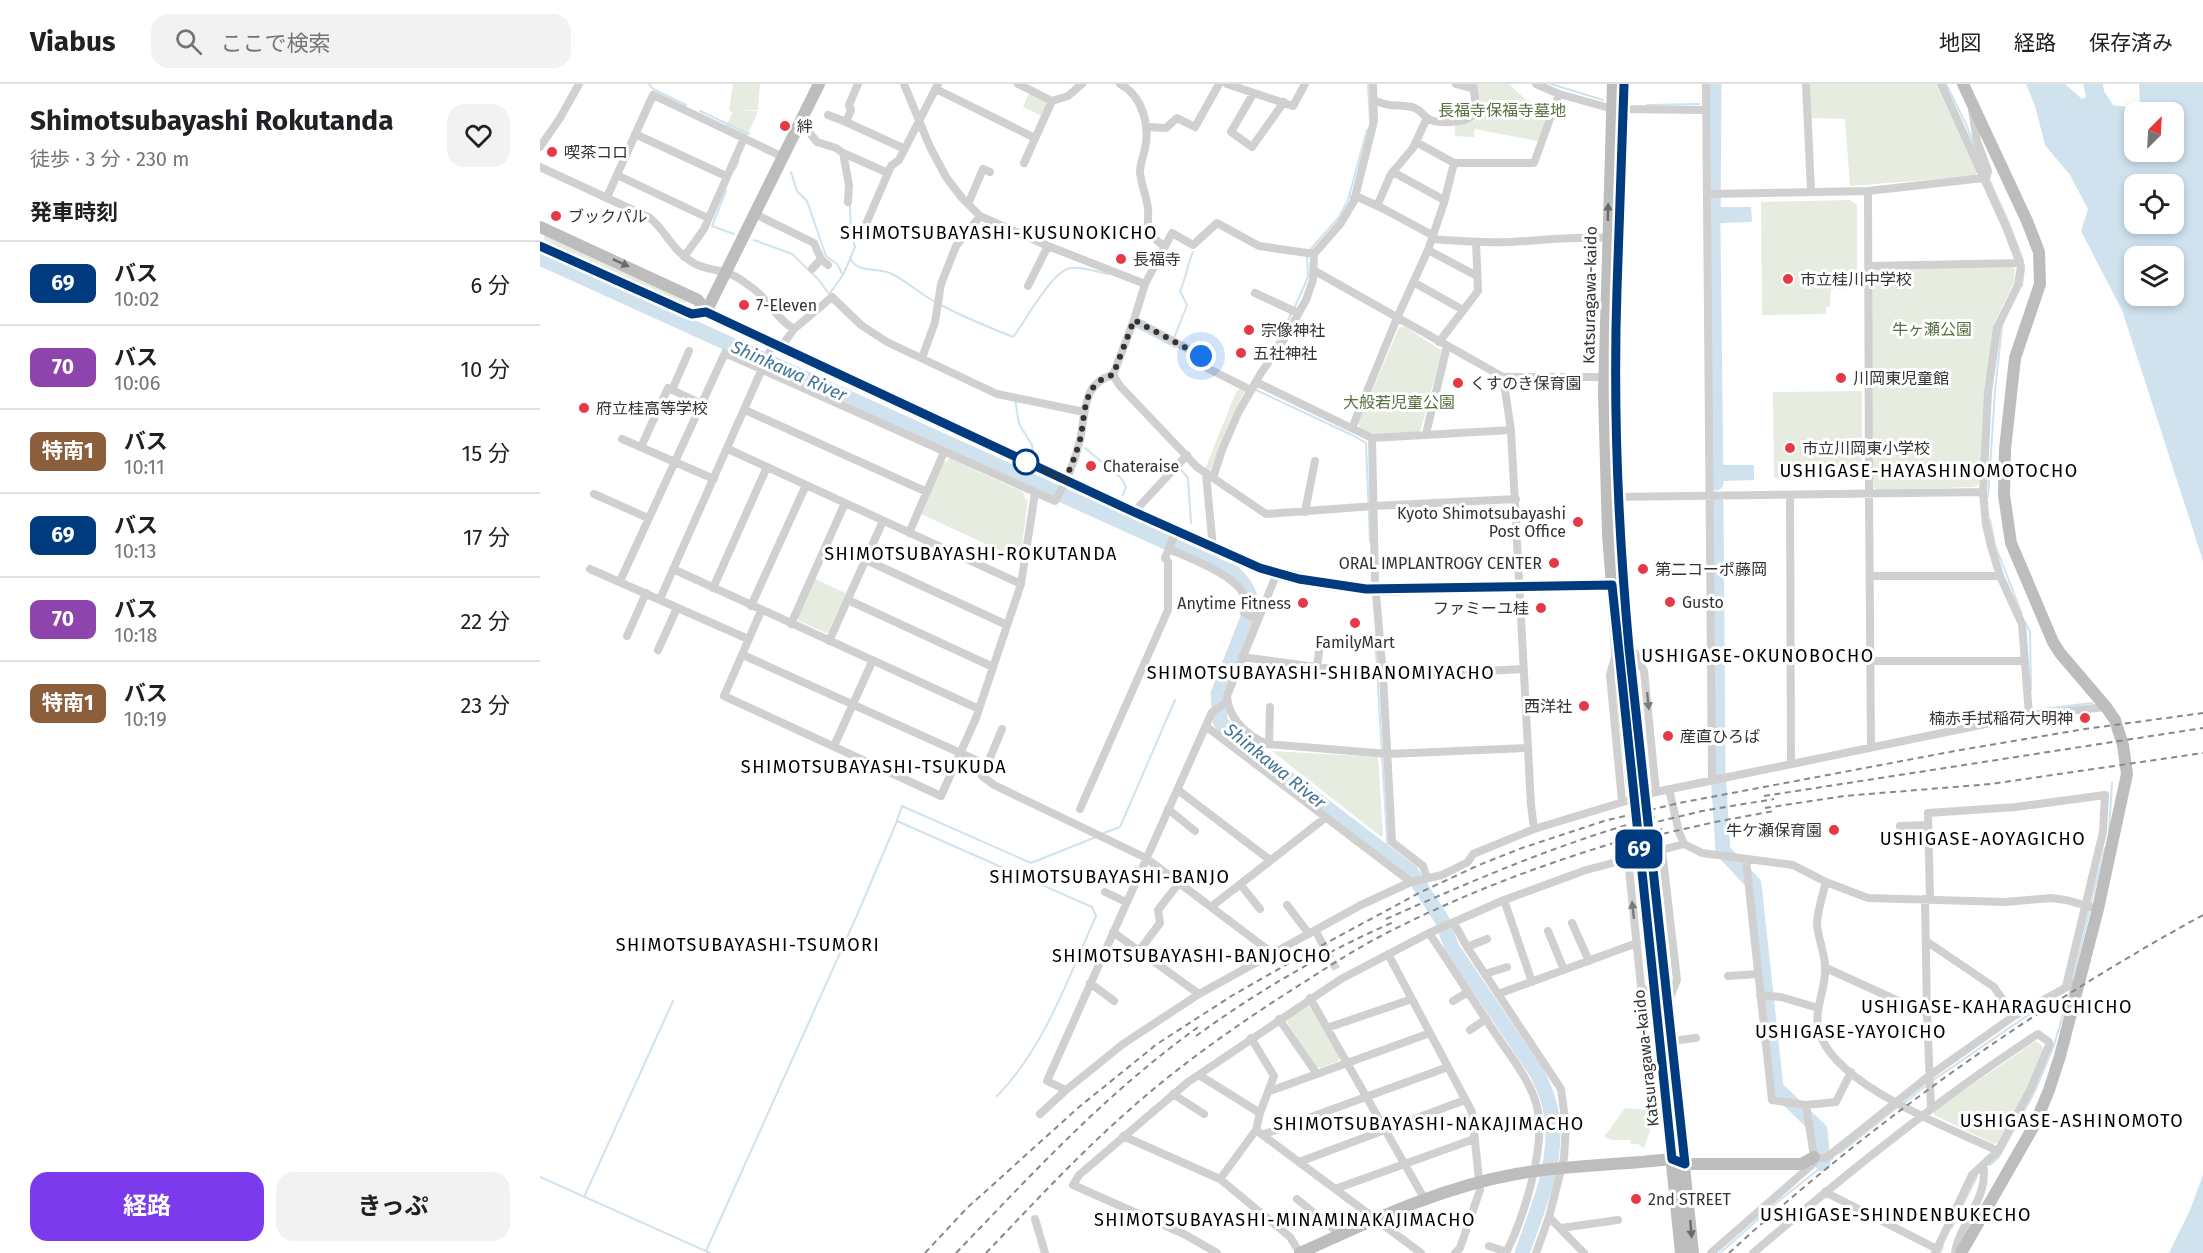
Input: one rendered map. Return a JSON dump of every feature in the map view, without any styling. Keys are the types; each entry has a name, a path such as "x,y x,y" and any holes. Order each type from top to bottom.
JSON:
{"street":[{"path":"706,312 819,84"},
{"path":"846,122 851,110 849,105 858,84"},
{"path":"904,84 945,177 980,216 1048,246 1145,284"},
{"path":"1018,84 1052,101 1068,96 1082,84"},
{"path":"1120,84 1136,97 1143,111 1147,127 1146,147 1140,172 1148,210 1149,230 1164,246"},
{"path":"1147,127 1166,128 1177,118 1195,126 1218,84"},
{"path":"1227,84 1293,106 1305,84"},
{"path":"1213,548 1210,476 1253,386 1283,341 1306,300 1315,271 1314,254 1348,213 1374,121 1373,84"},
{"path":"1374,100 1387,106 1412,107 1422,112 1427,118 1444,122 1471,118 1475,109 1473,86 1456,84"},
{"path":"1536,84 1559,94 1618,110 1706,110"},
{"name":"Katsuragawa-kaido","path":"1613,84 1618,110"},
{"name":"Katsuragawa-kaido","path":"1624,84 1618,110 1614,238 1617,288 1610,377 1613,497 1623,648 1644,792"},
{"path":"1706,84 1712,193 1709,496 1716,779"},
{"path":"1806,84 1811,191"},
{"path":"1941,84 1986,175"},
{"path":"1963,84 2027,221 2041,268 2037,296 2023,330 2015,358 2009,402 2004,495 2011,543 2053,642 2099,707 2115,720 2123,745 2127,774 2092,907 2066,987"},
{"path":"540,147 560,118 576,85"},
{"path":"866,224 891,166 899,160 937,87 1035,138"},
{"path":"1253,94 1231,132 1252,147 1284,102"},
{"path":"1416,142 1454,163 1534,163 1559,94"},
{"path":"607,197 653,95 783,157"},
{"path":"1971,100 1977,141 1986,175 2019,264 2018,285 1997,328 1988,393 1983,492 1986,525 2000,576 2022,624 2029,716"},
{"path":"1024,163 1052,101"},
{"path":"828,115 905,149"},
{"path":"1377,206 1393,172 1416,142 1427,118"},
{"path":"801,122 817,142 836,148 888,173"},
{"path":"635,134 726,176"},
{"path":"684,257 704,229 744,138"},
{"path":"843,153 849,185 848,202"},
{"path":"1352,428 1397,318 1415,283 1428,250 1454,163"},
{"path":"540,167 650,218 659,225 665,238 684,257 693,263 726,272 750,286 786,324 794,329"},
{"path":"968,204 983,169 990,172"},
{"path":"1393,172 1444,200"},
{"path":"617,175 708,218"},
{"path":"1712,193 1868,191 1986,175"},
{"path":"1868,191 1872,747"},
{"path":"1353,195 1432,237 1476,242 1510,242 1568,237 1614,238"},
{"path":"755,214 814,243 824,262 812,269"},
{"path":"922,358 935,322 941,284 956,246 980,216"},
{"path":"1113,375 1145,284 1172,233 1193,245 1217,223 1259,246 1314,254"},
{"path":"540,227 698,300 706,312 1063,484 1134,512 1208,567 1238,586 1244,595 1244,613 1258,619"},
{"path":"1426,434 1443,344 1463,310 1478,291 1476,242"},
{"path":"540,246 692,314 706,312"},
{"path":"1028,286 1048,246"},
{"path":"1428,250 1477,276"},
{"path":"1869,266 2019,264"},
{"path":"1315,271 1503,377 1610,377"},
{"path":"1415,283 1463,310"},
{"path":"1255,293 1298,313"},
{"path":"660,599 765,364 777,346 794,329 832,297 875,335 997,394 1084,412"},
{"path":"1134,320 1202,360 1205,367 1372,438 1511,430"},
{"path":"672,390 689,351"},
{"path":"620,581 725,353 765,364 944,452 1055,501 1080,439 1089,393 1101,378 1113,375"},
{"path":"1113,375 1120,386 1186,455 1210,476 1266,514 1516,499"},
{"path":"1503,377 1511,430 1516,499 1534,829"},
{"path":"641,447 668,388 702,404"},
{"path":"745,410 927,492"},
{"path":"1372,438 1370,506 1383,676 1392,842 1423,866 1427,878"},
{"path":"622,439 714,479"},
{"path":"728,449 1021,584"},
{"path":"909,533 944,452"},
{"path":"1134,512 1186,455"},
{"path":"1305,512 1315,461"},
{"path":"713,588 767,467"},
{"path":"751,606 806,485"},
{"path":"1613,497 1983,492"},
{"path":"761,611 724,696 941,796 979,710 1021,584 1035,493"},
{"path":"594,494 648,518"},
{"path":"1790,495 1791,763"},
{"path":"791,624 845,503"},
{"path":"829,641 883,521"},
{"path":"1172,540 1213,548 1277,573 1325,584 1376,590 1617,584"},
{"path":"1080,809 1168,610 1168,562 1165,558 1172,540"},
{"path":"866,560 1007,625"},
{"path":"590,569 748,639"},
{"path":"673,569 979,710"},
{"path":"1277,573 1236,669 1227,696 1231,712 1242,728 1258,740 1269,744 1388,754 1528,748"},
{"path":"1871,576 2000,576"},
{"path":"627,636 646,593"},
{"path":"848,600 993,667"},
{"path":"658,650 677,608"},
{"path":"1317,667 1321,637"},
{"path":"1622,801 1611,670 1623,648 1635,653 1644,671 1644,792"},
{"path":"743,654 987,765"},
{"path":"1242,657 1383,676 1524,669"},
{"path":"1872,661 2025,661"},
{"path":"834,746 872,662"},
{"path":"1066,1090 1047,1081 1212,712 1227,702"},
{"path":"1269,744 1270,707"},
{"path":"1040,1114 1124,1044 1199,994 1361,905 1411,882 1442,875 1468,862 1473,855 1534,829 1644,792 1670,789 2029,716 2099,707"},
{"path":"1207,727 1411,882"},
{"path":"1002,729 982,776 994,785 1146,858 1272,954"},
{"path":"1670,789 1679,832 1684,844 1702,853 1793,865 1826,882 1868,898 2005,902 2051,898 2092,907"},
{"path":"1178,790 1270,860"},
{"path":"1931,1108 1926,941 1928,813 2016,807 2105,795 2103,832 2092,907 2078,981 2060,1056 2035,1124 1961,1253"},
{"path":"1168,809 1195,831"},
{"path":"1211,908 1325,818"},
{"path":"1900,826 1928,825"},
{"path":"1217,1253 1184,1234 1073,1185 1079,1175 1173,1094 1340,975 1504,900 1586,870 1646,857 1684,844"},
{"path":"1646,857 1637,943 1641,986 1662,1004"},
{"name":"Katsuragawa-kaido","path":"1646,857 1662,1004 1672,1159 1681,1253"},
{"path":"1745,860 1772,1100 1806,1105 1836,1102 1851,1072"},
{"path":"1826,882 1817,922 1826,968 1818,1008 1819,1031 1830,1053 1860,1081 1898,1103 1998,1151"},
{"path":"1139,951 1160,923 1158,910 1179,883"},
{"path":"1240,884 1260,909"},
{"path":"1105,892 1126,902"},
{"path":"1504,900 1532,982"},
{"path":"1287,905 1321,941"},
{"path":"1454,923 1467,947 1561,1089 1566,1126 1563,1158 1557,1170 1549,1216 1536,1253"},
{"path":"1572,923 1589,961"},
{"path":"1548,931 1564,970"},
{"path":"1113,932 1199,994"},
{"path":"1429,933 1528,1084 1537,1104 1539,1137 1537,1172 1506,1252 1489,1246"},
{"path":"1467,947 1487,939"},
{"path":"1926,941 1995,987 2014,1016"},
{"path":"1498,994 1637,943"},
{"path":"1388,954 1472,1112 1480,1190 1460,1248 1455,1253"},
{"path":"1485,974 1506,967"},
{"path":"1826,968 1927,1014"},
{"path":"1728,976 1758,974"},
{"path":"1123,1136 1220,1179 1290,1237 1300,1253 1424,1198 1479,1182 1537,1172 1672,1159 1685,1164 1802,1164 1819,1157 1898,1103 1929,1076 2014,1016 2078,981"},
{"path":"1090,983 1114,1001"},
{"path":"1454,1001 1468,992"},
{"path":"1760,995 1781,997 1818,1008"},
{"path":"1310,998 1424,1198"},
{"path":"1327,1028 1412,999"},
{"name":"Katsuragawa-kaido","path":"1662,1004 1671,1041 1694,1253"},
{"path":"1279,1019 1317,1074"},
{"path":"1470,1030 1486,1019"},
{"path":"1270,1091 1430,1033"},
{"path":"1754,1253 1825,1192 1931,1108 2038,1034 2049,1042 2031,1088 1998,1151 1967,1184 1935,1251 1825,1192"},
{"path":"1251,1038 1274,1076 1260,1113 1259,1133"},
{"path":"1671,1041 1696,1038"},
{"path":"1220,1179 1259,1133 1448,1067"},
{"path":"1199,1075 1260,1113"},
{"path":"1173,1094 1204,1114"},
{"path":"1299,1162 1466,1100"},
{"path":"1806,1105 1819,1157"},
{"path":"1495,1126 1538,1120"},
{"path":"1259,1133 1420,1253"},
{"path":"1335,1189 1474,1138"},
{"path":"1711,1253 1819,1157"},
{"path":"1955,1253 1958,1238 1984,1182 1983,1165"},
{"path":"1297,1199 1341,1235"},
{"path":"1549,1216 1584,1253"},
{"path":"1035,1219 1045,1253"},
{"path":"1561,1228 1618,1220"}],"green space":[{"path":"733,84 760,84 758,110 739,111 758,111 747,136 726,126 733,112 729,111"},
{"name":"長福寺保福寺墓地","path":"1476,84 1509,84 1524,98 1543,107 1548,113 1538,141 1475,129 1474,137 1455,136 1455,125 1475,121 1479,107"},
{"path":"1809,84 1936,84 1977,172 1975,176 1850,186 1845,119 1811,118"},
{"path":"1029,93 1045,101 1047,106 1042,116 1023,107"},
{"path":"1850,200 1857,205 1857,288 1831,289 1830,307 1826,307 1826,314 1762,315 1761,202"},
{"path":"546,236 630,273 686,302 684,306 543,243"},
{"name":"牛ヶ瀬公園","path":"2010,267 2015,269 2014,282 1994,324 1979,484 1974,487 1877,490 1872,486 1872,275 1875,269"},
{"name":"大般若児童公園","path":"1404,326 1442,351 1420,432 1372,434 1361,429 1358,423 1399,328"},
{"path":"1241,388 1245,391 1230,420 1210,472 1205,469 1236,392"},
{"path":"1862,391 1862,476 1774,478 1773,392"},
{"path":"949,458 1023,492 1025,499 1028,500 1020,560 921,514 944,461 947,462"},
{"path":"815,579 846,593 826,633 799,621 797,617"},
{"path":"1272,751 1378,757 1383,835 1380,836"},
{"path":"1309,1006 1340,1057 1339,1061 1320,1068 1315,1066 1287,1022 1288,1018"},
{"path":"2036,1041 2043,1050 2025,1093 1998,1142 1994,1144 1934,1115 1934,1111"},
{"path":"1625,1108 1657,1111 1659,1125 1652,1125 1644,1148 1638,1144 1631,1144 1630,1140 1612,1140 1604,1137"}],"water":[{"path":"2026,84 2065,84 2082,99 2086,97 2083,84 2103,84 2104,91 2113,105 2124,107 2124,162 2184,162 2184,102 2140,102 2139,84 2203,84 2203,561 2122,310 2081,231 2088,209 2070,175 2045,145 2035,106"},
{"path":"1719,207 1751,207 1752,222 1719,223"},
{"path":"1722,465 1754,465 1754,480 1723,481"},
{"path":"2203,1175 2203,1253 2169,1253 2190,1210"}],"waterway":[{"path":"649,84 653,89 686,105"},
{"path":"1368,84 1370,122"},
{"path":"1551,84 1603,100"},
{"path":"1714,84 1716,483"},
{"path":"1946,84 1978,155"},
{"path":"1647,105 1699,104"},
{"path":"700,111 749,134"},
{"path":"1310,250 1339,217 1348,200 1367,130"},
{"path":"735,169 739,160"},
{"path":"791,172 797,191 807,201 826,256 837,264 843,275 830,293"},
{"path":"1988,177 2023,260"},
{"path":"726,191 712,226 734,234"},
{"path":"844,273 855,247 851,232 850,206"},
{"path":"754,240 792,254 818,279 829,294"},
{"path":"1174,338 1187,305 1180,291 1193,252"},
{"path":"1294,309 1308,277 1307,255"},
{"path":"850,257 857,266 890,273 946,308 1013,337 1047,287 1064,271 1080,268 1108,274"},
{"name":"Shinkawa River","path":"540,258 1234,573 1246,588 1252,607 1218,694 1220,721 1231,735 1411,872 1442,920 1452,948 1537,1073 1544,1089 1552,1117 1552,1152 1540,1204 1522,1253"},
{"path":"2022,286 2024,268"},
{"path":"1264,361 1282,334 1291,314"},
{"path":"1135,326 1175,347"},
{"path":"1988,497 2002,326"},
{"path":"1254,389 1366,443 1370,541"},
{"path":"1015,399 1019,424 1032,445 1033,453"},
{"path":"1085,448 1121,478 1126,487 1123,495"},
{"path":"1181,470 1188,478 1191,523"},
{"path":"1716,503 1718,772 1723,851 1754,884 1776,1088 1820,1130 1823,1164"},
{"path":"1990,520 1995,545 2022,614"},
{"path":"2025,622 2030,632 2031,690"},
{"path":"1375,635 1388,855"},
{"path":"1104,833 1120,827 1175,700"},
{"path":"2043,709 2092,703 2093,705"},
{"path":"2109,831 2112,783"},
{"path":"897,820 902,806 1031,863 1096,837"},
{"path":"706,1251 897,821 1092,907 1096,916 1042,1034 1014,1077 997,1096"},
{"path":"2091,903 2105,848"},
{"path":"2072,982 2090,909"},
{"path":"1990,1165 1999,1157 2035,1091 2054,1045 2071,988"},
{"path":"584,1197 673,1001"},
{"path":"1932,1081 2044,1004"},
{"path":"1904,1103 1928,1084"},
{"path":"1840,1153 1899,1106"},
{"path":"1720,1253 1781,1199 1833,1158"},
{"path":"1952,1227 1977,1176"},
{"path":"540,1177 710,1253"},
{"path":"1940,1253 1943,1246"}],"tunnel":[{"path":"1644,791 1652,858"},
{"path":"1633,794 1641,860"},
{"path":"1321,941 1338,972"}],"railway":[{"path":"925,1253 966,1209 1079,1107 1157,1044 1233,995 1291,962 1419,893 1479,865 1604,821 1679,803 1955,751 2085,729 2203,713"},
{"path":"1764,796 2203,728"},
{"path":"1765,808 1844,796 1991,784 2203,753"},
{"path":"1648,824 1702,811 1774,799"},
{"path":"1653,836 1774,811"},
{"path":"1386,919 1552,850 1655,817"},
{"path":"986,1253 1073,1163 1146,1096 1225,1035 1332,964 1413,920 1482,889 1553,863 1662,829"},
{"path":"1729,1253 1840,1158 1956,1069 2077,988 2203,915"},
{"path":"1196,1036 1293,973 1344,945 1396,921"},
{"path":"956,1253 1103,1105 1134,1077 1201,1025"}],"bus line":[{"name":"69","path":"540,246 692,314 706,312 1134,512 1260,568 1325,584 1376,590 1612,585 1672,1159 1685,1164 1621,562 1616,377 1624,84"}],"place":[{"name":"絆","path":"785,126"},
{"name":"喫茶コロ","path":"552,152"},
{"name":"ブックパル","path":"556,216"},
{"name":"長福寺","path":"1121,259"},
{"name":"市立桂川中学校","path":"1788,279"},
{"name":"7-Eleven","path":"744,305"},
{"name":"宗像神社","path":"1249,330"},
{"name":"五社神社","path":"1241,353"},
{"name":"川岡東児童館","path":"1841,378"},
{"name":"くすのき保育園","path":"1458,383"},
{"name":"府立桂高等学校","path":"584,408"},
{"name":"市立川岡東小学校","path":"1790,448"},
{"name":"Chateraise","path":"1091,466"},
{"name":"Kyoto Shimotsubayashi Post Office","path":"1578,522"},
{"name":"ORAL IMPLANTROGY CENTER","path":"1554,563"},
{"name":"第二コーポ藤岡","path":"1643,569"},
{"name":"Gusto","path":"1670,602"},
{"name":"Anytime Fitness","path":"1303,603"},
{"name":"ファミーユ桂","path":"1541,608"},
{"name":"FamilyMart","path":"1355,623"},
{"name":"西洋社","path":"1584,706"},
{"name":"楠赤手拭稲荷大明神","path":"2085,718"},
{"name":"産直ひろば","path":"1668,736"},
{"name":"牛ケ瀬保育園","path":"1834,830"},
{"name":"2nd STREET","path":"1636,1199"}],"district":[{"name":"SHIMOTSUBAYASHI-KUSUNOKICHO","path":"999,233"},
{"name":"USHIGASE-HAYASHINOMOTOCHO","path":"1929,471"},
{"name":"SHIMOTSUBAYASHI-ROKUTANDA","path":"971,554"},
{"name":"USHIGASE-OKUNOBOCHO","path":"1758,656"},
{"name":"SHIMOTSUBAYASHI-SHIBANOMIYACHO","path":"1321,673"},
{"name":"SHIMOTSUBAYASHI-TSUKUDA","path":"874,767"},
{"name":"USHIGASE-AOYAGICHO","path":"1983,839"},
{"name":"SHIMOTSUBAYASHI-BANJO","path":"1110,877"},
{"name":"SHIMOTSUBAYASHI-TSUMORI","path":"748,945"},
{"name":"SHIMOTSUBAYASHI-BANJOCHO","path":"1192,956"},
{"name":"USHIGASE-KAHARAGUCHICHO","path":"1997,1007"},
{"name":"USHIGASE-YAYOICHO","path":"1851,1032"},
{"name":"USHIGASE-ASHINOMOTO","path":"2072,1121"},
{"name":"SHIMOTSUBAYASHI-NAKAJIMACHO","path":"1429,1124"},
{"name":"USHIGASE-SHINDENBUKECHO","path":"1896,1215"},
{"name":"SHIMOTSUBAYASHI-MINAMINAKAJIMACHO","path":"1285,1220"}],"route":[{"path":"1026,462 1065,480 1080,439 1089,393 1101,378 1113,375 1134,320 1201,356"}]}
